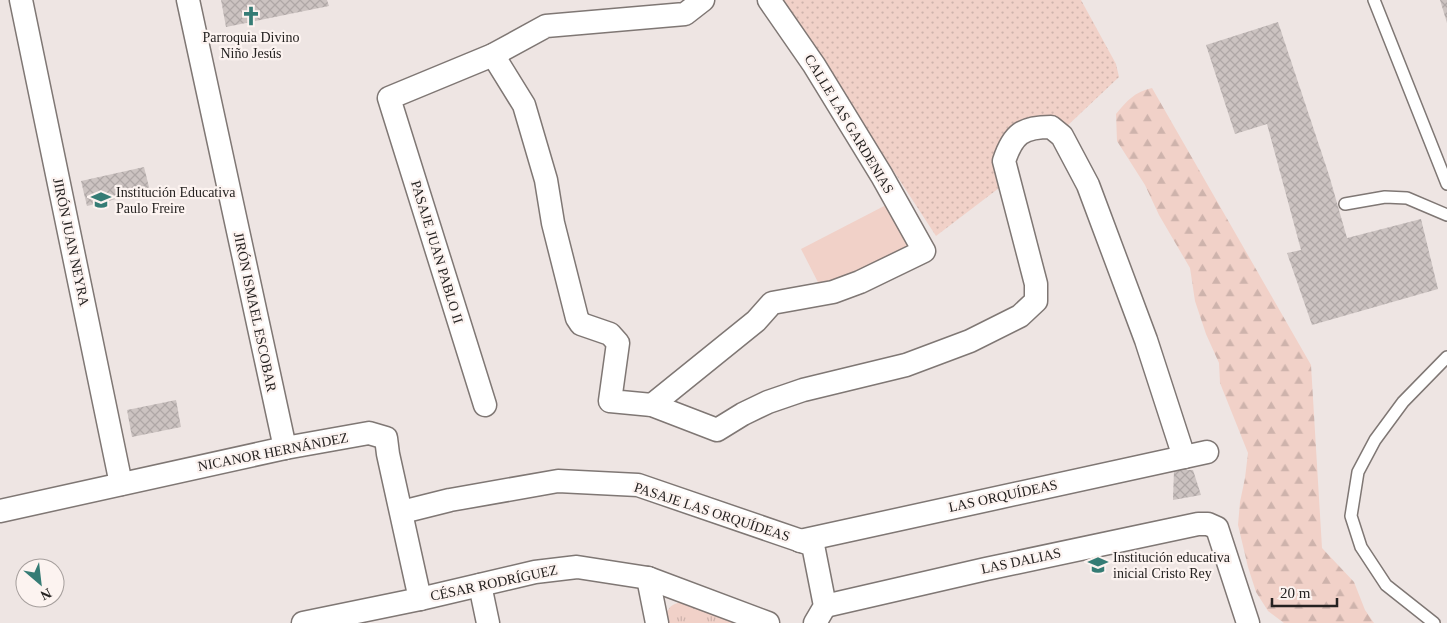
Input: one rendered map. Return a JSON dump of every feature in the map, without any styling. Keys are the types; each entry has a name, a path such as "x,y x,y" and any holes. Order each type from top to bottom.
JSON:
{"street":[{"name":"JIRÓN JUAN NEYRA","path":"22,0 121,484"},
{"name":"JIRÓN ISMAEL ESCOBAR","path":"188,0 285,448"},
{"path":"702,0 685,14 546,26 493,55 524,105 546,180 552,223 577,318 581,324 610,334 618,343 610,401 652,406 717,430 743,414 768,402 803,390 906,365 970,342 1020,316 1036,302 1036,284 1004,161 1009,146 1018,134 1035,127 1050,127 1062,136 1088,185 1146,340 1184,457"},
{"name":"CALLE LAS GARDENIAS","path":"652,406 756,322 772,303 833,292 860,282 924,251 882,176 814,64 769,0"},
{"name":"PASAJE JUAN PABLO II","path":"485,406 389,98 493,55"},
{"name":"NICANOR HERNÁNDEZ","path":"0,511 285,448 369,433 386,438 420,599"},
{"name":"LAS ORQUÍDEAS","path":"807,543 1207,452"},
{"name":"PASAJE LAS ORQUÍDEAS","path":"402,512 450,500 558,481 638,485 807,543"},
{"name":"LAS DALIAS","path":"816,618 986,569 1198,524 1208,524 1216,528 1248,623"},
{"path":"807,543 816,618"},
{"name":"CÉSAR RODRÍGUEZ","path":"313,622 535,572 577,567 648,578 768,623"},
{"path":"648,578 657,623"},
{"path":"480,585 488,623"}],"lane":[{"path":"1374,0 1447,184"},
{"path":"1345,204 1386,198 1407,198 1447,215"},
{"path":"1434,623 1386,585 1361,547 1351,516 1358,472 1375,440 1403,402 1447,357"}],"green space":[{"path":"782,0 1081,0 1116,64 1119,77 1066,127 1058,123 998,156 999,188 936,236"},
{"path":"1152,88 1311,365 1322,548 1354,582 1365,610 1374,623 1284,623 1268,611 1256,592 1238,525 1248,453 1220,383 1219,363 1206,334 1195,301 1190,268 1159,215 1145,185 1117,141 1116,114 1127,101"},
{"path":"888,204 911,250 824,294 801,249"},
{"path":"682,602 733,623 665,623 669,608 674,604"}],"building":[{"name":"Parroquia Divino Niño Jesús","path":"221,0 327,0 329,6 226,27"},
{"path":"1440,0 1447,0 1447,23"},
{"path":"1278,22 1329,175 1347,238 1421,219 1438,289 1312,325 1287,253 1301,250 1267,124 1235,134 1206,45"},
{"path":"144,167 150,191 87,206 81,181"},
{"path":"176,400 181,427 132,437 127,410"},
{"path":"1174,470 1193,470 1201,495 1173,500"}],"place":[{"name":"Parroquia Divino Niño Jesús","path":"251,16"},
{"name":"Institución Educativa Paulo Freire","path":"101,200"},
{"name":"Institución educativa inicial Cristo Rey","path":"1098,565"}]}
